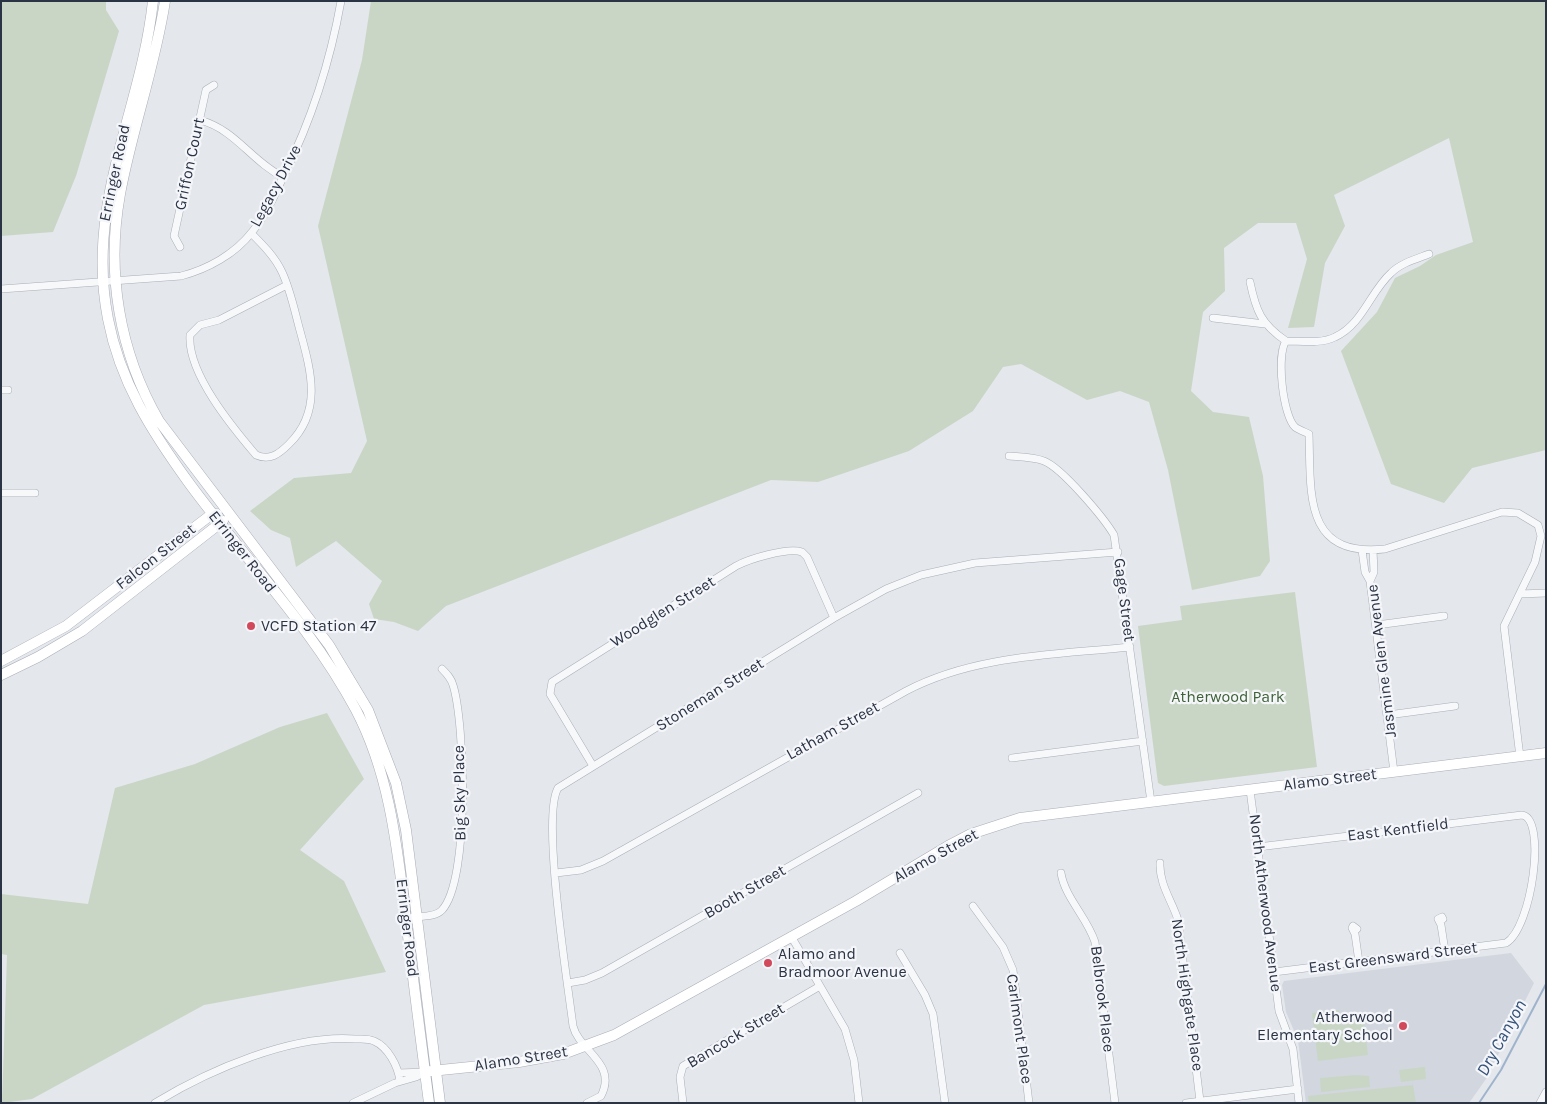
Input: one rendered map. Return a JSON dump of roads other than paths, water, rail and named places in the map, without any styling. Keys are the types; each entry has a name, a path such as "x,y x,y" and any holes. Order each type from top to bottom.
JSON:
{"main road":[{"name":"Erringer Road","path":"153,1 143,54 106,204 102,242 103,282 112,340 133,398 156,438 212,514 322,655 357,712 374,754 390,809 430,1072 440,1103"},
{"name":"Erringer Road","path":"165,1 156,52 120,193 114,250 115,282 118,312 125,343 148,402 177,446 329,644 368,710 388,758 400,799 417,917 430,1072 429,1103"},
{"name":"Falcon Street","path":"1,661 66,626 212,514 228,513"},
{"name":"Falcon Street","path":"1,675 38,657 82,631 221,525 228,513"},
{"name":"Alamo Street","path":"430,1072 519,1062 563,1054 614,1035 971,834 1020,818 1546,754"}],"street":[{"name":"Legacy Drive","path":"1,289 174,277 196,272 224,256 252,233 299,145 319,94 334,41 341,1"},
{"name":"Griffon Court","path":"180,247 174,236 206,90 214,85"},
{"path":"200,120 224,129 256,160 283,177"},
{"path":"252,233 274,259 287,285 312,377 311,406 306,420 290,443 276,456 262,458 251,449 214,401 193,356 190,335 200,325 219,320 287,285"},
{"path":"1250,282 1255,303 1266,324 1286,341 1322,341 1335,337 1345,331 1364,312 1390,273 1408,262 1429,254"},
{"path":"1213,318 1266,324"},
{"path":"1286,341 1280,359 1281,380 1290,418 1295,427 1309,434 1311,501 1317,522 1326,535 1349,547 1373,550 1385,549 1502,512 1518,513 1538,525 1541,536 1535,562 1504,626 1520,757"},
{"name":"Gage Street","path":"1009,456 1044,461 1060,471 1110,528 1118,552 1151,802"},
{"path":"1,493 35,493"},
{"name":"Woodglen Street","path":"593,766 550,694 552,682 736,566 744,562 790,550 802,552 807,557 834,618"},
{"path":"1362,550 1364,568 1370,581"},
{"name":"Jasmine Glen Avenue","path":"1373,550 1374,572 1370,581 1394,772"},
{"name":"Stoneman Street","path":"587,1103 601,1096 604,1086 601,1063 576,1035 568,983 553,831 556,794 561,786 834,618 886,590 939,569 975,563 1118,552"},
{"path":"1520,594 1546,593"},
{"path":"1377,625 1444,616"},
{"name":"Latham Street","path":"556,873 581,870 603,862 906,690 942,674 998,660 1130,647"},
{"name":"Big Sky Place","path":"406,918 439,912 445,905 453,887 462,839 463,801 458,719 452,683 442,669"},
{"path":"1388,714 1455,706"},
{"path":"1012,758 1143,741"},
{"name":"North Atherwood Avenue","path":"1250,790 1279,1011 1293,1049 1300,1103"},
{"name":"Booth Street","path":"568,983 585,980 602,973 918,792"},
{"name":"East Kentfield","path":"1258,847 1522,815 1532,818 1537,822 1540,833 1542,864 1535,897 1511,940"},
{"name":"North Highgate Place","path":"1160,863 1161,880 1178,920 1200,1101"},
{"name":"Belbrook Place","path":"1062,873 1065,889 1086,920 1095,942 1115,1103"},
{"name":"Carlmont Place","path":"973,906 1003,947 1012,970 1029,1103"},
{"path":"1443,919 1442,917 1438,919 1441,925 1445,951"},
{"path":"1357,929 1353,926 1352,928 1355,934 1359,962"},
{"path":"792,936 845,1029 852,1048 860,1103"},
{"name":"East Greensward Street","path":"1274,972 1500,944 1511,940"},
{"path":"900,953 925,996 933,1014 945,1103"},
{"name":"Bancock Street","path":"683,1103 680,1077 683,1066 820,986"},
{"path":"155,1103 185,1086 233,1065 284,1048 338,1038 375,1041 383,1047 399,1073 400,1081"},
{"name":"Alamo Street","path":"399,1073 430,1072"},
{"name":"Alamo Street","path":"354,1103 400,1081 430,1072"},
{"path":"1186,1103 1298,1089"},
{"path":"1540,1103 1546,1092"}],"waterway":[{"name":"Dry Canyon","path":"1479,1103 1501,1070 1546,984"}],"place":[{"name":"VCFD Station 47","path":"251,626"},
{"name":"Alamo and Bradmoor Avenue","path":"768,963"},
{"name":"Atherwood Elementary School","path":"1403,1026"}],"park label":[{"name":"Atherwood Park","path":"1228,697"}]}
